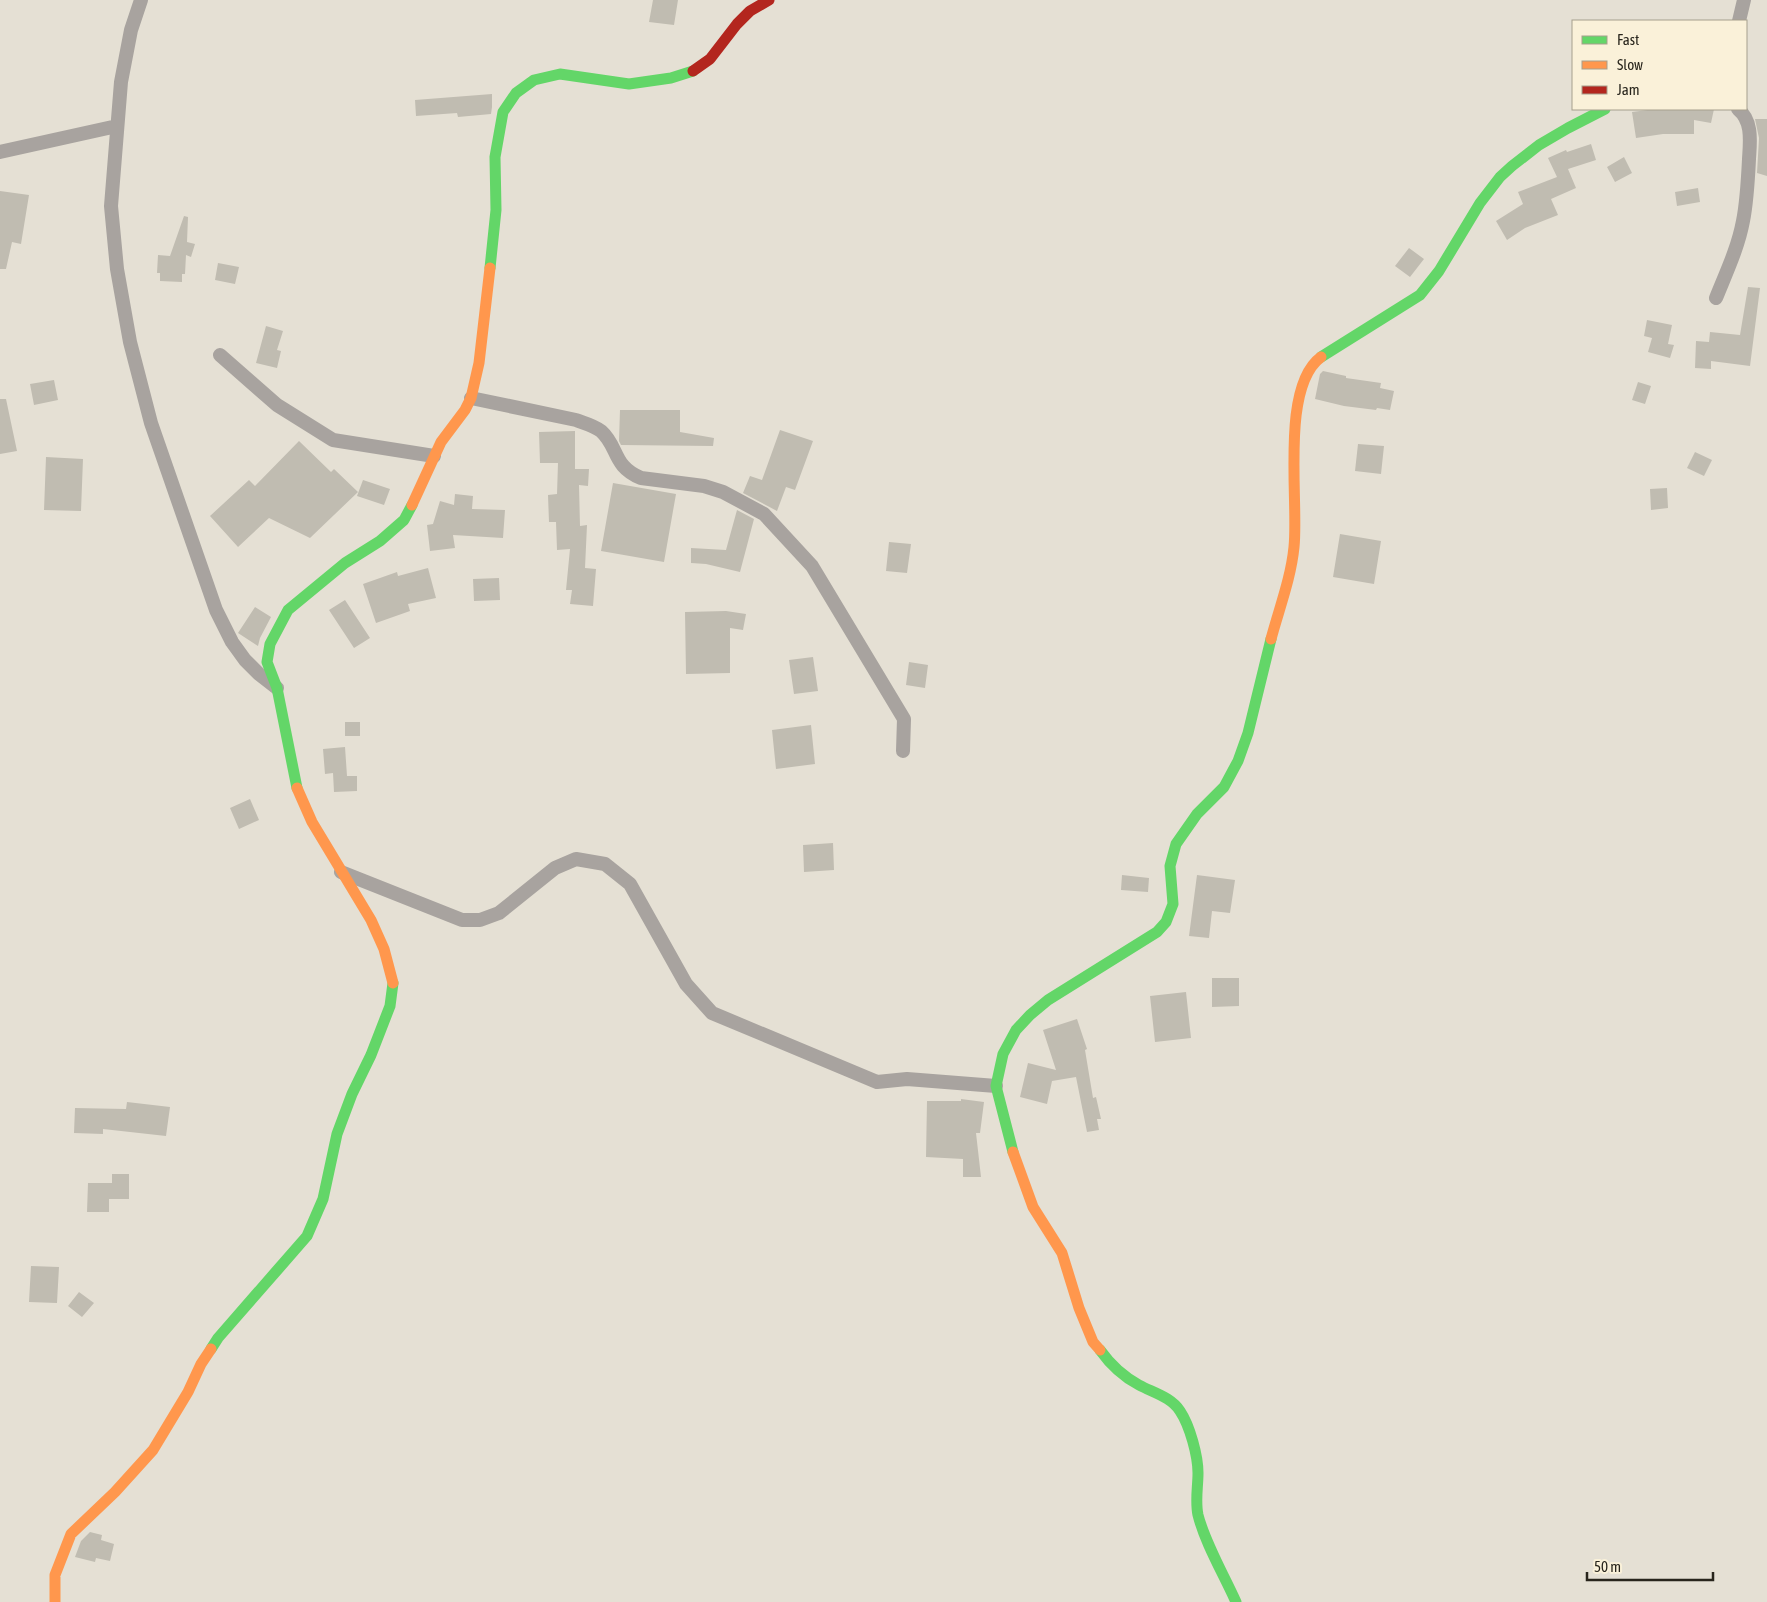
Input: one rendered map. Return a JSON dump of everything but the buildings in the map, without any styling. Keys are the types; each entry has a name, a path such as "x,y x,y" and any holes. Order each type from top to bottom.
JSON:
{"street":[{"path":"141,0 131,30 121,82 111,206 117,269 130,342 151,423 216,610 232,642 245,660 259,674 278,688"},
{"path":"55,1602 55,1575 71,1534 115,1492 153,1450 188,1392 200,1364 236,1317 307,1236 322,1198 337,1134 352,1094 384,1025 390,1006 393,981 384,949 371,920 312,822 297,788 278,688 267,662 270,644 288,610 345,563 380,541 404,520 444,437 465,410 471,398 479,363 496,210 495,157 503,112 516,93 534,80 560,74 628,84 671,78 691,72 710,59 737,24 750,11 769,0"},
{"path":"1739,20 1744,0"},
{"path":"1236,1602 1198,1514 1196,1499 1198,1471 1189,1426 1179,1409 1162,1395 1139,1385 1109,1362 1093,1342 1079,1308 1062,1253 1033,1208 1009,1140 996,1086 1003,1054 1016,1030 1048,1000 1156,932 1166,922 1173,904 1170,866 1176,844 1197,814 1224,787 1238,761 1248,733 1294,547 1294,432 1302,383 1309,369 1319,358 1420,295 1444,264 1489,190 1521,158 1544,141 1602,110"},
{"path":"1716,298 1740,230 1748,184 1749,126 1739,110"},
{"path":"0,152 117,126"},
{"path":"220,355 277,405 333,440 434,456"},
{"path":"471,398 592,425 602,432 624,468 632,474 641,478 704,486 723,492 764,514 812,566 904,719 903,751"},
{"path":"341,872 462,920 480,920 499,913 555,868 576,859 605,864 630,884 686,984 712,1013 877,1082 907,1079 996,1086"}],"traffic: fast":[{"path":"490,268 496,210 495,157 503,112 516,93 534,80 560,74 629,84 671,78 693,71"},
{"path":"1321,357 1420,295 1439,271 1480,203 1500,177 1539,145 1603,110"},
{"path":"297,788 277,688 267,662 270,644 288,610 345,563 380,541 404,520 412,505"},
{"path":"1013,1152 996,1086 1003,1054 1016,1030 1048,1000 1157,932 1166,922 1173,904 1170,866 1176,844 1197,814 1224,787 1238,761 1248,733 1271,639"},
{"path":"211,1349 218,1338 307,1236 323,1199 337,1134 390,1006 393,983"},
{"path":"1100,1350 1113,1365 1133,1382 1172,1402 1184,1417 1197,1458 1197,1510 1201,1526 1236,1602"}],"traffic: slow":[{"path":"412,505 441,442 465,410 471,398 479,363 490,268"},
{"path":"1271,639 1288,582 1294,547 1294,446 1300,393 1308,372 1321,357"},
{"path":"297,788 312,822 371,920 384,949 393,983"},
{"path":"1013,1152 1033,1207 1062,1253 1079,1308 1093,1342 1100,1350"},
{"path":"55,1602 55,1575 71,1534 115,1492 153,1450 211,1349"}],"traffic: jam":[{"path":"693,71 710,59 737,24 750,11 769,0"}]}
